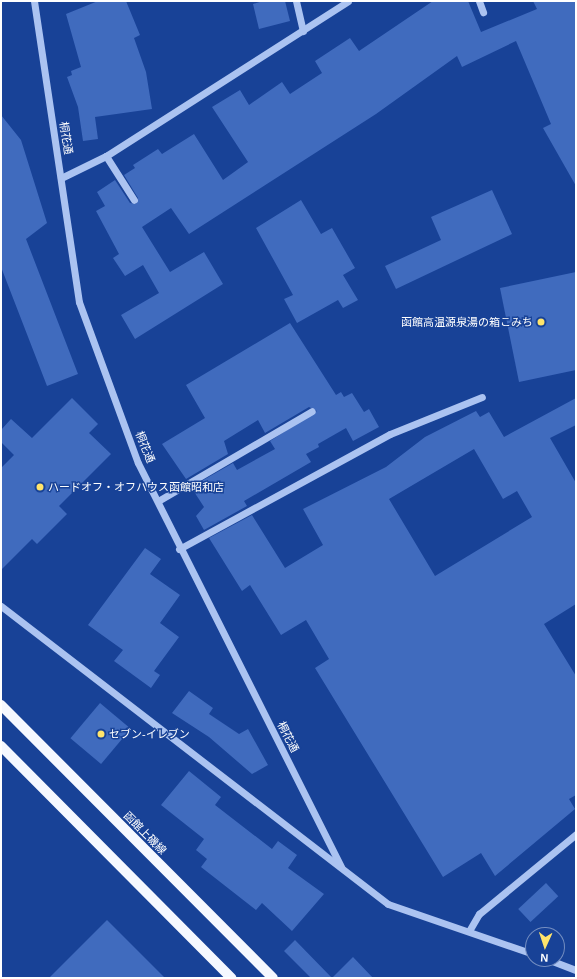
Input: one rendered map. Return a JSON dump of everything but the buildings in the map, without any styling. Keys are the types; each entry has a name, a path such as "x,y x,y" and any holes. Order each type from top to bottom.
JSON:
{"main road":[{"name":"函館上磯線","path":"1,705 272,978"},
{"path":"1,746 231,978"}],"street":[{"name":"桐花通","path":"34,1 80,302 138,463 158,501 179,549 341,867"},
{"path":"296,1 303,31"},
{"path":"61,178 106,156 348,1"},
{"path":"479,1 484,12"},
{"path":"106,156 134,200"},
{"path":"179,549 390,434 482,397"},
{"path":"158,501 312,411"},
{"path":"1,606 388,904 525,951"},
{"path":"469,931 479,914 576,834"},
{"path":"565,966 576,970"}],"place":[{"name":"函館高温源泉湯の箱こみち","path":"541,322"},
{"name":"ハードオフ・オフハウス函館昭和店","path":"40,487"},
{"name":"セブン-イレブン","path":"101,734"}]}
